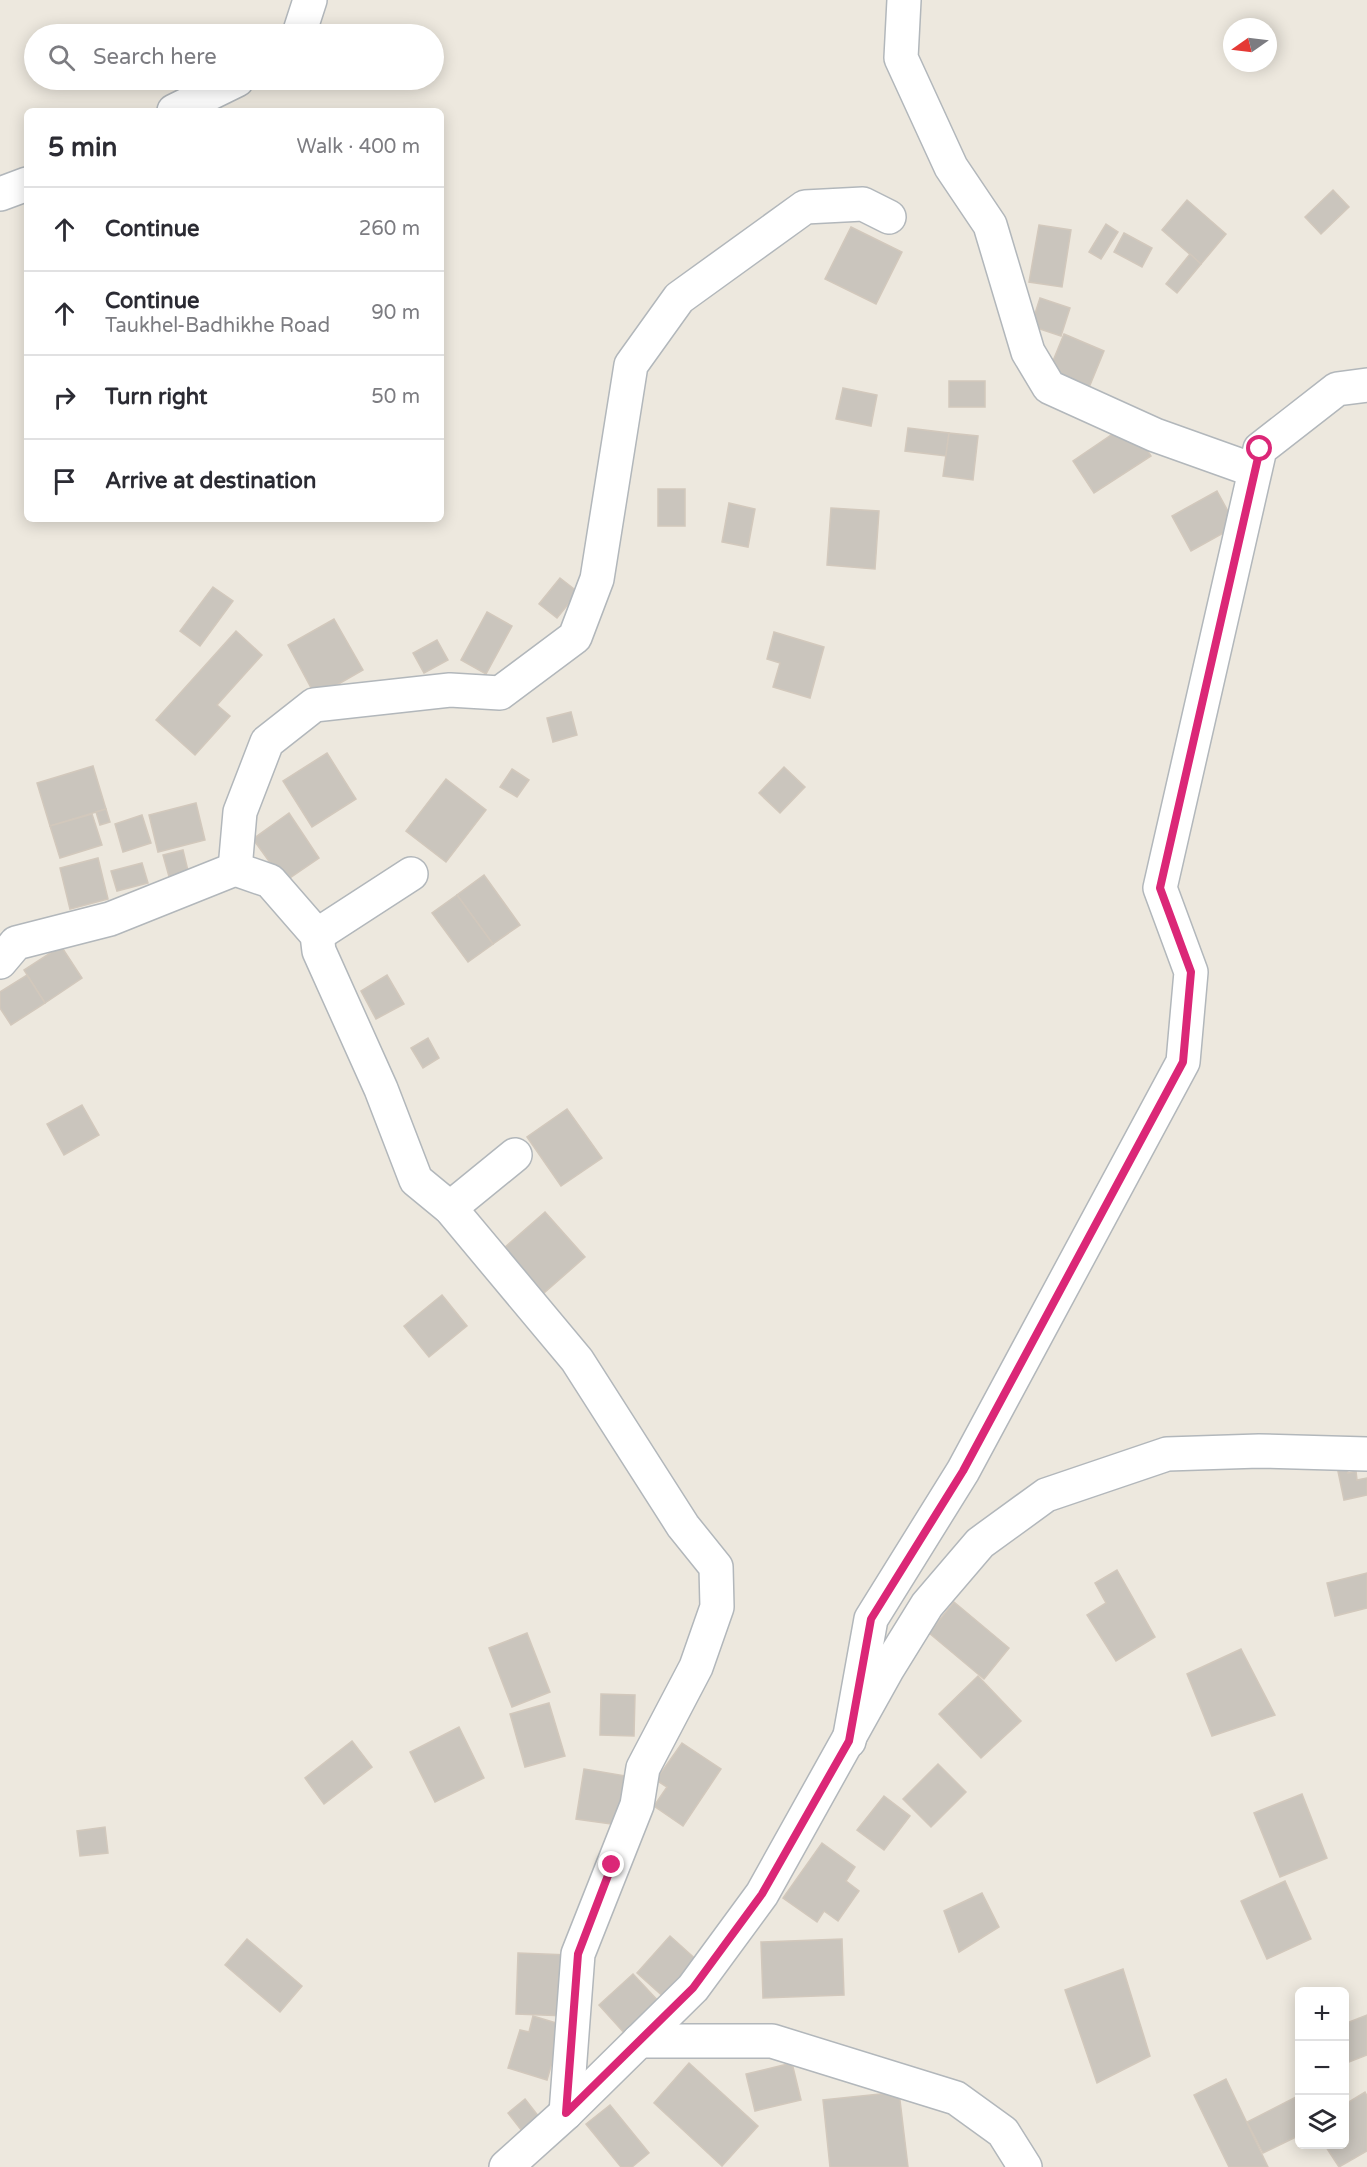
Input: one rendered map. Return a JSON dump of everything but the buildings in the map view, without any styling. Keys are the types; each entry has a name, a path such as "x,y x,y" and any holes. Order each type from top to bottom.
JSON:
{"street":[{"path":"302,24 310,0"},
{"path":"904,0 901,58 951,167 990,225 1028,352 1049,387 1155,435 1253,470"},
{"path":"180,108 217,90"},
{"path":"0,194 24,185"},
{"path":"235,869 240,812 267,742 314,705 450,690 500,693 575,637 597,579 631,365 679,298 805,207 863,204 889,217"},
{"path":"849,1741 871,1619 963,1471 1183,1062 1191,972 1160,888 1253,470 1260,449 1337,389 1367,385"},
{"path":"0,962 16,943 110,919 235,869 270,881 317,936 319,951 381,1089 416,1180 450,1208 577,1360 683,1526 716,1567 717,1607 696,1667 643,1768 637,1805 578,1954 566,2113"},
{"path":"317,936 411,874"},
{"path":"450,1208 515,1155"},
{"path":"506,2167 566,2113 693,1988 762,1894 888,1668 927,1605 980,1543 1046,1496 1167,1454 1259,1451 1367,1454"},
{"path":"639,2041 772,2041 956,2098 1003,2132 1025,2167"}],"route":[{"path":"612,1865 578,1954 566,2113 693,1988 762,1894 849,1741 871,1619 963,1471 1183,1062 1191,972 1160,888 1253,470 1260,449"}]}
